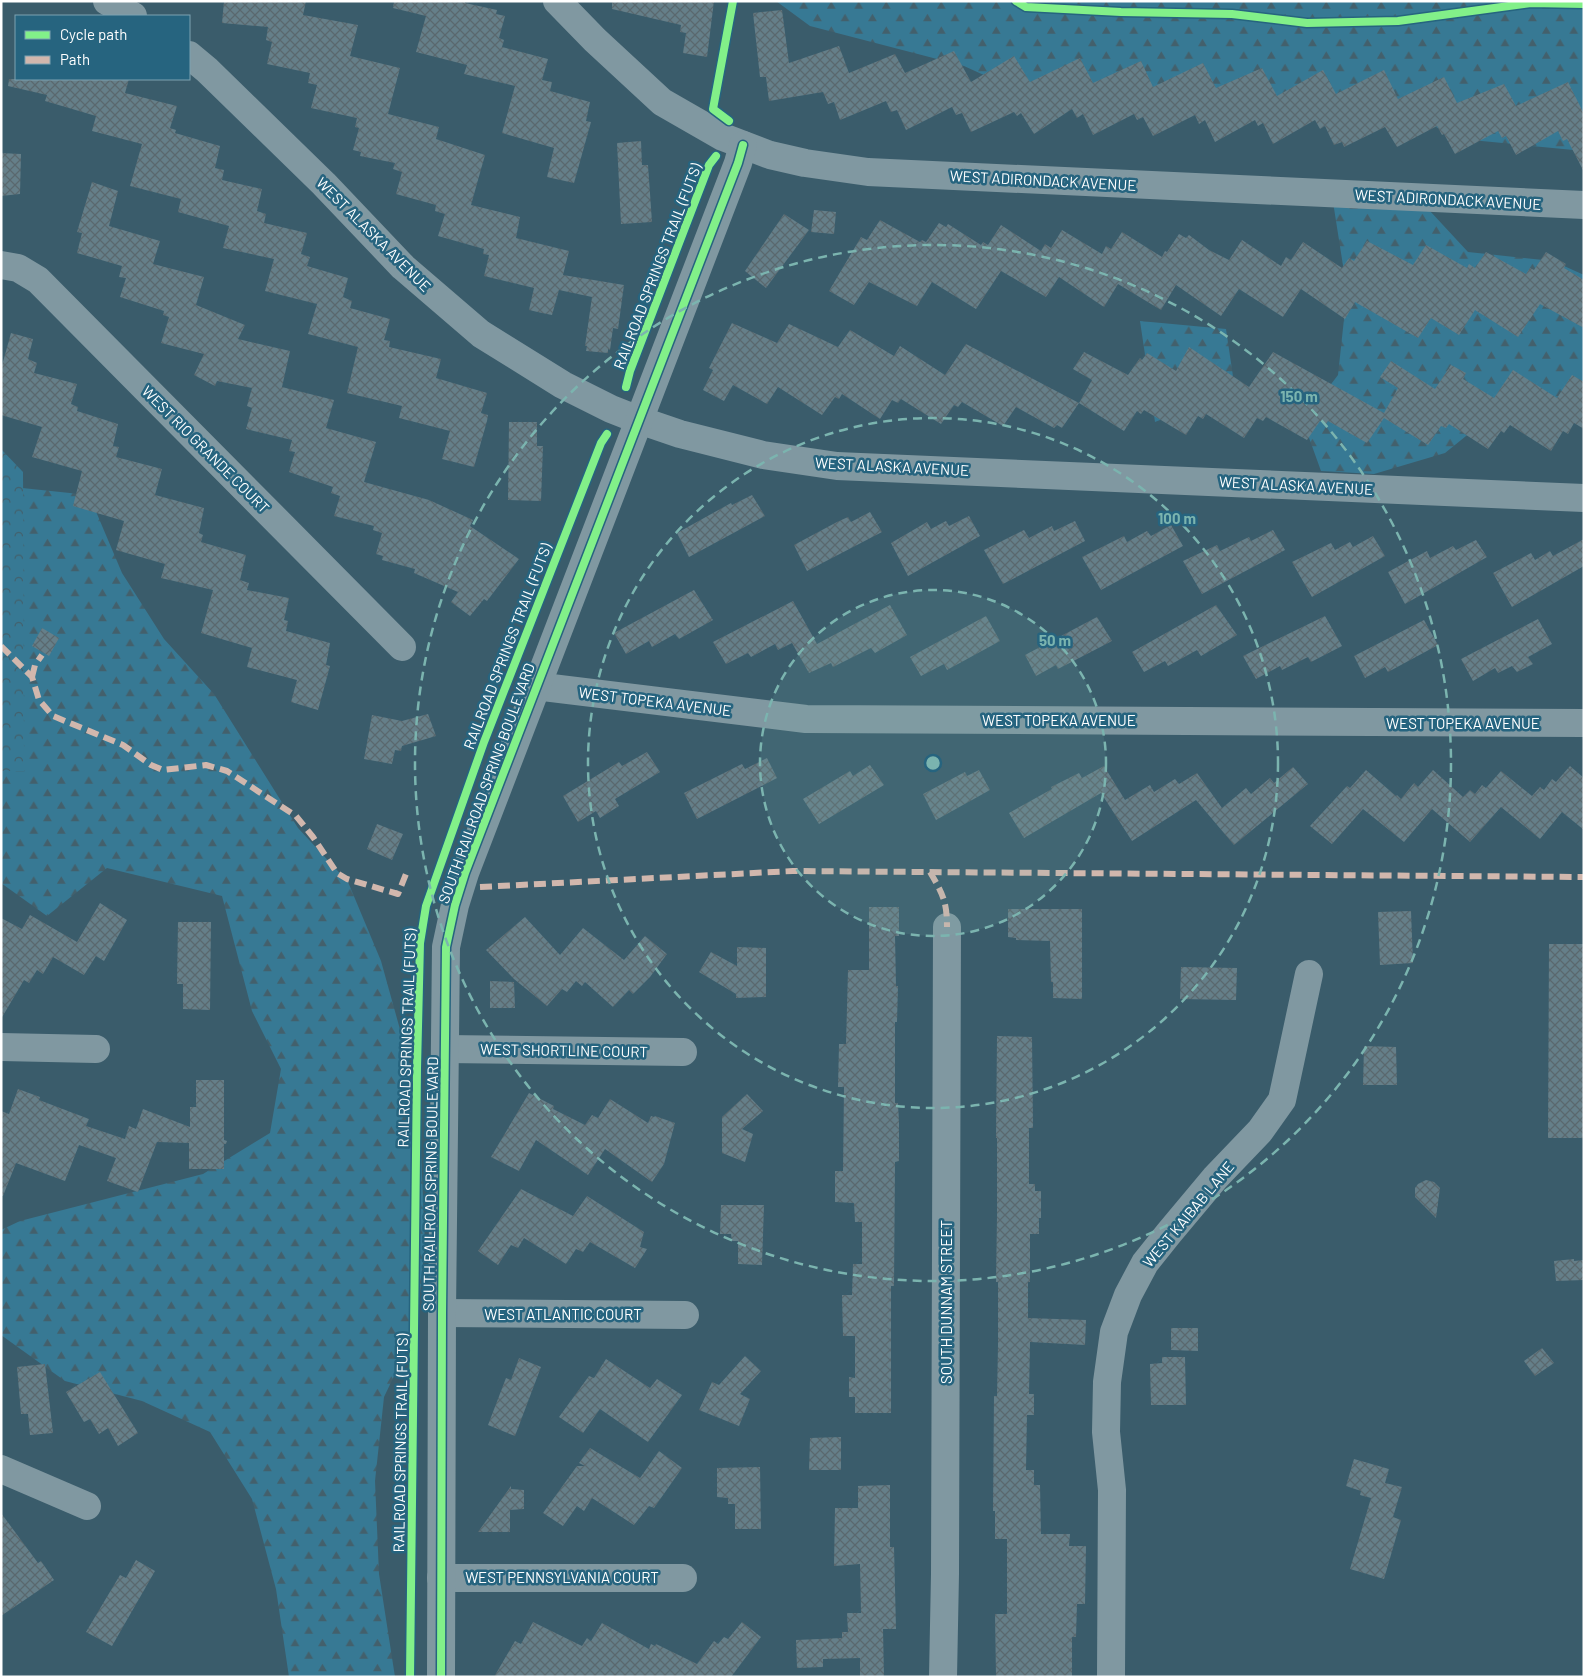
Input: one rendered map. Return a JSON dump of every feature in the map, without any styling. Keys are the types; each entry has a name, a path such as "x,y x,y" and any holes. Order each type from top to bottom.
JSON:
{"street":[{"path":"107,1 131,15"},
{"name":"WEST ADIRONDACK AVENUE","path":"557,1 595,40 662,102 723,137 770,155 805,163 868,172 1584,205"},
{"name":"WEST ALASKA AVENUE","path":"190,56 304,164 403,267 481,334 563,386 639,420 680,434 763,455 837,466 1584,498"},
{"name":"SOUTH RAILROAD SPRING BOULEVARD","path":"441,1677 446,947 455,905 465,873 535,686 738,163 743,145"},
{"name":"WEST RIO GRANDE COURT","path":"1,265 18,268 38,280 402,647"},
{"name":"WEST TOPEKA AVENUE","path":"535,686 806,719 1584,724"},
{"name":"SOUTH DUNNAM STREET","path":"943,1677 945,1574 946,927"},
{"name":"WEST KAIBAB LANE","path":"1111,1677 1112,1490 1106,1432 1107,1382 1114,1332 1128,1294 1145,1263 1216,1178 1260,1131 1282,1100 1309,974"},
{"path":"1,1048 96,1049"},
{"name":"WEST SHORTLINE COURT","path":"445,1049 683,1052"},
{"name":"WEST ATLANTIC COURT","path":"442,1313 685,1315"},
{"path":"1,1469 87,1506"},
{"name":"WEST PENNSYLVANIA COURT","path":"441,1578 683,1578"}],"green space":[{"path":"776,1 1584,1 1584,151 1461,139 1393,107 1032,97 964,66 810,26"},
{"path":"1331,189 1417,197 1468,252 1553,261 1584,275 1584,415 1492,415 1445,453 1374,474 1321,471 1303,421 1338,375 1347,291"},
{"path":"1140,321 1226,329 1235,390 1155,422"},
{"path":"1,449 23,472 24,771 1,771"},
{"path":"3,486 89,495 122,573 164,639 214,694 298,828 348,882 381,961 406,1051 421,1152 425,1245 416,1330 384,1397 375,1481 379,1574 395,1677 289,1677 276,1589 252,1499 210,1432 142,1401 65,1381 1,1335 1,1230 20,1221 203,1174 270,1133 281,1069 252,1011 222,896 107,868 47,916 1,883"}],"building":[{"path":"224,1 306,1 303,15 358,25 350,56 400,68 388,114 439,127 436,139 485,155 471,205 520,217 516,238 569,251 563,275 624,285 618,329 613,328 608,353 586,351 587,346 585,346 592,297 559,290 552,315 529,310 534,288 484,276 489,255 483,254 484,249 438,236 445,214 435,211 436,205 396,194 402,172 393,169 395,163 360,156 361,152 353,150 359,128 355,127 357,118 311,108 317,85 308,83 310,73 267,64 272,42 266,40 268,27 222,23"},
{"path":"394,1 465,1 465,3 497,10 496,14 505,16 499,38 504,40 502,47 548,59 542,80 552,82 550,91 590,102 586,121 591,122 574,183 547,177 554,148 502,133 515,86 464,74 467,65 416,52 426,16 393,8"},
{"path":"612,1 714,1 707,57 683,53 686,33 680,32 681,25 612,9"},
{"path":"782,10 789,63 839,46 849,73 895,54 905,73 954,51 971,82 1014,56 1030,82 1080,58 1093,83 1141,61 1153,87 1203,63 1216,88 1262,68 1277,96 1323,70 1336,94 1384,70 1398,99 1444,77 1457,103 1504,84 1516,106 1568,82 1584,114 1584,172 1567,139 1563,141 1558,131 1516,155 1506,136 1502,138 1498,131 1455,154 1444,134 1442,135 1437,126 1397,147 1385,127 1344,147 1342,142 1334,145 1325,126 1320,129 1315,120 1273,144 1263,123 1258,126 1255,120 1215,142 1205,120 1199,124 1195,115 1153,136 1143,117 1137,120 1134,114 1093,135 1083,114 1077,118 1072,109 1034,134 1021,113 1017,116 1014,112 971,132 962,113 956,115 952,107 906,130 897,110 891,112 886,101 840,120 834,102 828,104 823,92 769,101 766,77 760,77 753,13"},
{"path":"9,79 129,80 125,93 177,106 170,128 176,130 175,133 220,146 215,168 224,170 222,180 262,189 257,211 266,214 264,223 307,233 301,254 310,257 307,266 348,278 343,297 352,301 350,308 390,319 384,340 390,341 389,347 441,359 436,378 487,393 481,413 488,415 487,421 474,467 442,459 450,431 399,418 402,406 347,393 358,347 308,334 317,304 265,291 274,259 223,248 229,226 178,212 181,199 130,186 142,144 92,131 96,116 45,101 47,95 8,86"},
{"path":"641,141 642,165 648,165 652,222 621,224 617,143"},
{"path":"1,153 21,154 20,194 1,196"},
{"path":"92,182 118,191 109,226 160,241 153,264 204,277 196,305 245,325 238,339 290,351 282,387 334,400 326,428 376,442 364,482 429,500 473,520 470,526 519,559 487,601 484,599 470,616 451,602 458,592 414,573 415,569 382,560 383,556 376,554 382,533 373,530 374,526 334,516 340,496 331,493 333,487 289,472 295,452 289,451 292,440 246,429 252,408 247,406 252,388 217,381 215,386 194,375 204,354 161,343 169,317 163,315 164,311 120,297 126,278 119,277 122,266 77,253 82,233 77,232"},
{"path":"814,210 836,212 834,234 811,232"},
{"path":"784,214 809,230 766,288 745,271"},
{"path":"880,220 920,242 922,240 926,242 939,223 946,227 948,224 981,245 983,242 988,245 1001,225 1041,251 1045,244 1051,248 1062,230 1102,254 1106,246 1111,249 1122,232 1162,257 1179,234 1186,238 1189,235 1209,250 1229,260 1242,240 1281,266 1286,257 1291,260 1303,242 1342,268 1349,258 1354,261 1367,241 1413,265 1426,245 1467,268 1469,264 1475,268 1486,252 1526,274 1530,268 1534,270 1546,252 1566,264 1564,268 1584,280 1584,328 1540,304 1518,337 1475,310 1459,335 1431,318 1418,338 1355,302 1345,319 1301,289 1283,317 1239,289 1221,316 1176,285 1161,310 1118,284 1104,307 1059,277 1046,297 1001,271 976,309 932,282 917,306 869,282 854,305 829,291 861,237 867,240"},
{"path":"732,323 777,343 789,324 838,347 850,330 894,356 900,346 945,375 966,344 1079,403 1062,428 1057,425 1054,428 1016,407 1003,426 962,402 958,407 954,405 941,424 901,399 898,403 892,400 880,419 842,394 839,399 835,397 822,415 778,387 767,404 733,385 724,401 703,390 713,370 709,368"},
{"path":"11,333 33,339 28,359 37,363 34,373 77,384 71,404 78,407 77,411 118,424 113,446 119,447 116,457 162,469 155,495 204,508 199,533 203,535 201,542 246,555 240,580 249,583 247,590 289,598 284,620 288,621 286,631 330,643 326,665 330,666 318,710 291,702 297,680 247,667 252,648 201,633 213,590 161,578 165,564 116,550 124,521 73,506 82,471 32,457 42,427 1,415 1,369"},
{"path":"1189,347 1249,387 1273,352 1384,413 1398,388 1380,377 1391,361 1435,389 1451,365 1466,373 1463,379 1494,398 1513,370 1557,398 1572,375 1584,382 1584,429 1574,423 1568,434 1563,431 1551,451 1510,425 1504,433 1501,431 1488,449 1449,424 1446,428 1441,426 1428,445 1384,418 1367,443 1328,421 1326,424 1320,421 1307,440 1266,417 1263,421 1257,418 1244,438 1206,414 1203,419 1198,416 1186,435 1144,410 1141,414 1137,411 1124,431 1079,403 1092,380 1073,369 1084,352 1128,375 1140,358 1142,360 1147,353 1176,371"},
{"path":"509,422 537,422 537,446 543,446 541,501 508,500"},
{"path":"752,495 765,516 689,557 677,533 731,503 732,505"},
{"path":"870,512 882,532 807,571 794,545 848,517 851,522"},
{"path":"969,516 980,536 908,576 891,543 927,522 931,529 946,521 949,526"},
{"path":"1075,521 1085,541 1003,584 984,550 1024,530 1029,538 1052,526 1054,531"},
{"path":"1171,525 1183,546 1101,590 1082,557 1124,536 1127,542 1147,531 1151,536"},
{"path":"1273,530 1285,550 1202,594 1183,561 1217,545 1220,551 1249,537 1251,541"},
{"path":"1373,536 1385,556 1312,597 1292,562 1331,543 1335,550 1350,542 1353,547"},
{"path":"1584,539 1584,566 1512,607 1493,573 1531,553 1535,560 1550,551 1553,556"},
{"path":"1476,540 1487,557 1405,604 1388,572 1427,551 1430,558 1453,546 1456,550"},
{"path":"694,590 713,620 679,639 675,634 652,647 649,641 626,654 614,633"},
{"path":"793,601 817,644 890,605 907,635 875,653 871,648 833,667 831,663 809,673 792,643 778,650 775,644 751,657 748,653 726,664 713,642"},
{"path":"1216,605 1237,635 1201,656 1197,650 1168,666 1165,661 1144,672 1132,652"},
{"path":"986,616 1000,641 947,670 944,664 921,676 910,657"},
{"path":"1325,616 1342,646 1311,662 1308,657 1282,670 1280,666 1256,679 1243,656"},
{"path":"1097,617 1112,641 1058,669 1056,665 1036,676 1025,655"},
{"path":"1538,619 1552,644 1528,657 1533,664 1517,672 1512,666 1498,673 1495,668 1473,681 1461,659"},
{"path":"1424,620 1438,645 1388,672 1385,667 1365,678 1354,656"},
{"path":"42,628 59,638 49,656 32,646"},
{"path":"428,714 436,736 402,746 401,751 395,750 392,764 364,759 372,715 402,721"},
{"path":"647,752 660,772 615,799 619,806 600,818 596,811 578,822 563,796 619,762 622,766"},
{"path":"767,758 777,778 697,819 684,793 742,764 745,769"},
{"path":"870,765 884,785 819,824 803,799 850,771 853,776"},
{"path":"1104,766 1125,800 1150,785 1154,792 1175,779 1179,784 1197,773 1222,808 1246,788 1251,794 1270,778 1274,783 1293,767 1308,784 1234,845 1196,800 1132,841 1101,793 1024,838 1009,813 1052,789 1051,787 1079,773 1082,778"},
{"path":"1570,766 1584,778 1584,830 1562,812 1540,839 1501,807 1470,842 1432,809 1404,842 1363,809 1332,844 1310,826 1347,786 1350,788 1366,770 1401,799 1414,783 1418,787 1433,770 1463,797 1470,790 1475,794 1482,785 1486,788 1501,771 1532,796 1540,787 1544,790 1552,779 1556,782"},
{"path":"979,770 990,790 936,820 923,794 965,772 967,776"},
{"path":"377,824 403,834 392,860 367,849"},
{"path":"100,903 127,920 104,961 96,956 84,975 53,957 43,974 37,970 29,983 24,980 1,1019 1,918 22,929 30,915 77,942"},
{"path":"869,907 899,907 899,936 895,936 896,986 898,986 897,1022 895,1022 895,1103 898,1103 899,1161 895,1162 894,1286 891,1286 891,1413 855,1413 855,1397 849,1397 849,1377 855,1378 855,1336 843,1336 842,1295 852,1295 853,1264 862,1264 862,1222 855,1222 854,1203 835,1202 835,1171 843,1171 844,1087 838,1087 839,1044 846,1044 848,970 869,970"},
{"path":"1008,909 1082,909 1082,999 1053,998 1050,941 1016,940 1016,938 1008,937"},
{"path":"1411,911 1413,963 1380,965 1378,912"},
{"path":"525,917 560,955 583,928 624,960 645,936 667,954 650,977 633,994 629,990 613,1007 585,982 582,986 576,981 567,992 562,989 547,1006 514,979 486,950"},
{"path":"178,922 211,922 210,1010 183,1009 183,984 177,984"},
{"path":"1549,944 1584,944 1584,1138 1548,1138"},
{"path":"737,947 766,948 766,997 736,998 736,994 699,972 711,952 737,966"},
{"path":"1181,967 1237,968 1236,1000 1180,999"},
{"path":"490,981 514,982 515,1008 490,1008"},
{"path":"997,1036 1032,1037 1033,1128 1029,1128 1029,1184 1035,1184 1035,1191 1041,1191 1041,1218 1039,1218 1039,1234 1030,1234 1028,1318 1086,1320 1085,1345 1030,1342 1029,1394 1034,1394 1034,1415 1027,1415 1026,1470 1034,1470 1034,1485 1040,1485 1041,1534 1070,1534 1069,1546 1086,1546 1085,1604 1077,1604 1076,1637 1072,1637 1072,1677 996,1677 995,1614 1007,1614 1007,1539 995,1539 995,1511 993,1511 994,1396 997,1396 998,1345 998,1282 996,1282"},
{"path":"1364,1046 1396,1047 1397,1085 1363,1085"},
{"path":"196,1080 224,1080 224,1140 227,1141 224,1144 224,1169 189,1169 189,1143 157,1142 138,1192 107,1181 116,1158 79,1145 65,1181 16,1163 3,1196 1,1196 1,1111 9,1114 18,1089 40,1097 39,1100 89,1119 86,1126 125,1139 129,1126 136,1129 143,1109 190,1127 190,1107 196,1107"},
{"path":"529,1093 554,1106 553,1109 585,1125 592,1115 598,1118 610,1099 648,1123 651,1116 655,1116 675,1123 664,1164 652,1182 605,1149 588,1175 536,1140 519,1171 491,1157"},
{"path":"747,1094 763,1111 742,1129 753,1134 745,1162 722,1153 722,1117"},
{"path":"1426,1180 1434,1182 1440,1188 1436,1218 1415,1197 1415,1188"},
{"path":"521,1189 573,1216 587,1196 644,1232 640,1247 647,1249 635,1268 590,1242 583,1252 576,1249 566,1264 524,1238 518,1248 511,1245 498,1265 478,1251"},
{"path":"721,1205 764,1205 762,1265 738,1264 738,1241 732,1241 731,1234 720,1234"},
{"path":"1574,1259 1574,1261 1584,1260 1584,1280 1556,1281 1554,1261"},
{"path":"1171,1328 1198,1328 1198,1351 1171,1350"},
{"path":"1542,1348 1554,1363 1535,1376 1524,1361"},
{"path":"745,1356 761,1371 740,1394 750,1399 739,1426 699,1410 712,1382 719,1385"},
{"path":"1162,1357 1185,1357 1186,1405 1151,1405 1150,1364 1162,1363"},
{"path":"519,1358 541,1367 515,1436 488,1425 506,1378 511,1380"},
{"path":"606,1359 650,1388 657,1379 682,1395 648,1442 600,1409 583,1433 559,1417 589,1376 594,1378"},
{"path":"45,1364 53,1433 30,1435 28,1414 21,1414 17,1367"},
{"path":"100,1372 138,1433 118,1446 108,1428 99,1434 90,1419 84,1422 66,1392"},
{"path":"841,1437 841,1470 809,1470 810,1438"},
{"path":"590,1448 640,1478 659,1451 682,1468 654,1508 649,1506 634,1525 592,1498 584,1511 577,1506 563,1526 543,1513 577,1466 585,1466 579,1463"},
{"path":"1354,1459 1389,1469 1385,1483 1402,1487 1393,1517 1401,1520 1384,1579 1350,1569 1371,1498 1360,1495 1361,1491 1346,1486"},
{"path":"760,1467 761,1529 735,1529 735,1504 728,1504 728,1498 717,1497 717,1468"},
{"path":"890,1485 890,1547 894,1547 896,1629 883,1629 884,1677 860,1677 860,1658 823,1659 823,1667 797,1668 796,1640 842,1638 842,1632 848,1632 847,1613 861,1613 860,1564 834,1566 835,1508 858,1508 858,1486"},
{"path":"511,1486 511,1489 524,1490 524,1509 510,1510 510,1532 478,1532"},
{"path":"1,1513 38,1563 41,1561 54,1580 1,1616"},
{"path":"136,1560 155,1571 112,1646 86,1632 120,1575 126,1578"},
{"path":"533,1622 582,1646 587,1638 591,1641 602,1623 649,1649 651,1644 655,1646 656,1644 697,1664 714,1641 718,1644 724,1637 728,1639 742,1622 761,1637 731,1677 494,1677 515,1641 521,1644"}],"marked path":[{"path":"1,646 32,677 39,700 53,716 123,745 151,765 163,770 206,765 227,771 296,816 313,837 337,873 347,879 398,894 406,874"},
{"path":"32,677 35,665 42,655"},
{"path":"480,887 793,871 1584,877"},
{"path":"930,872 943,898 947,927"}],"cycle path":[{"path":"729,121 713,109 733,1"},
{"path":"1016,1 1026,7 1121,12 1232,14 1307,23 1398,21 1531,3 1584,4"},
{"path":"441,1677 446,947 455,905 465,873 738,163 743,145"},
{"name":"RAILROAD SPRINGS TRAIL (FUTS)","path":"626,387 630,371 709,165 716,156"},
{"name":"RAILROAD SPRINGS TRAIL (FUTS)","path":"410,1677 420,943 426,906 484,742 601,443 607,434"}]}
